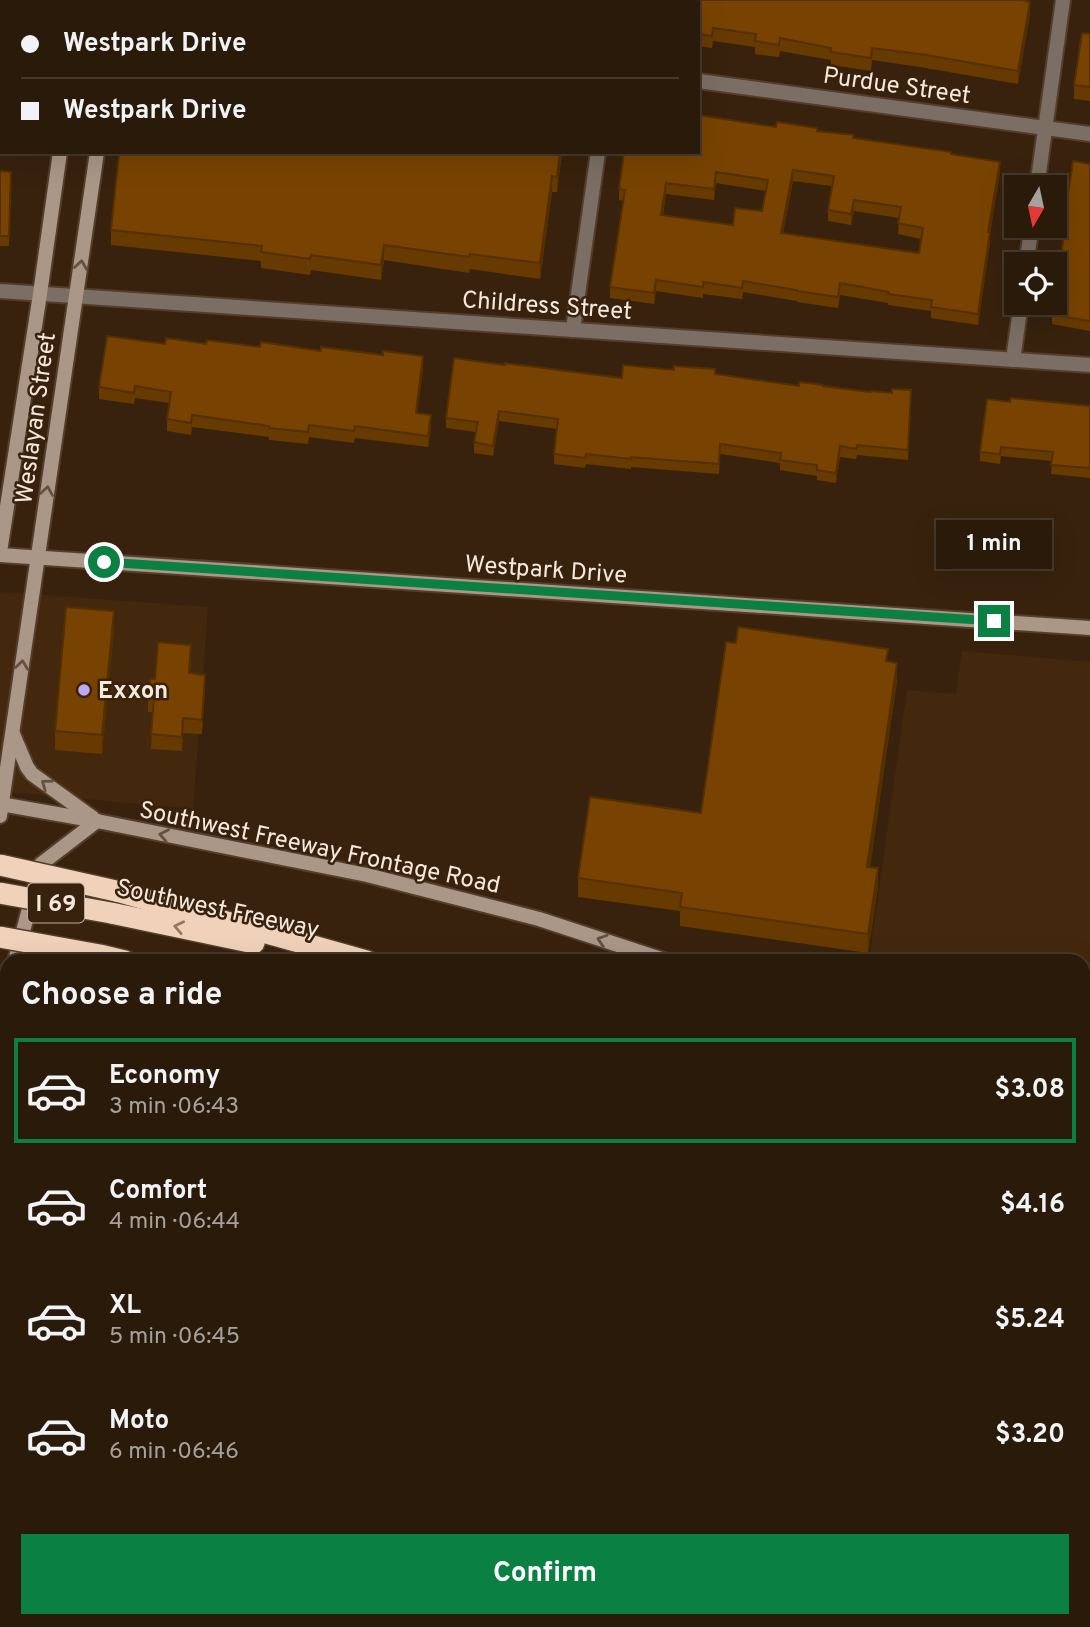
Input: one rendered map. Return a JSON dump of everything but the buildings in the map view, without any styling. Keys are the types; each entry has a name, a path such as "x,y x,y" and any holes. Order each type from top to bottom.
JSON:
{"highway":[{"path":"0,865 116,891 342,954"},
{"name":"Southwest Freeway","path":"0,893 308,954"},
{"path":"0,937 94,954"}],"main road":[{"name":"Weslayan Street","path":"0,553 60,154"},
{"name":"Weslayan Street","path":"1,808 97,154"},
{"name":"Westpark Drive","path":"0,553 37,558 1090,628"},
{"path":"12,733 32,774 97,821 41,864 17,954"},
{"name":"Southwest Freeway Frontage Road","path":"1,808 97,821 367,875 539,919 646,954"}],"street":[{"path":"1039,175 1063,0"},
{"name":"Purdue Street","path":"700,81 1090,134"},
{"path":"573,330 598,154"},
{"name":"Childress Street","path":"0,291 1090,365"},
{"path":"1013,360 1019,315"}],"shaded area":[{"path":"0,592 208,607 193,809 0,791"},
{"path":"962,651 1090,662 1090,954 870,954 907,690 956,694"}],"place":[{"name":"Exxon","path":"84,690"}],"route":[{"path":"104,562 994,621"}]}
